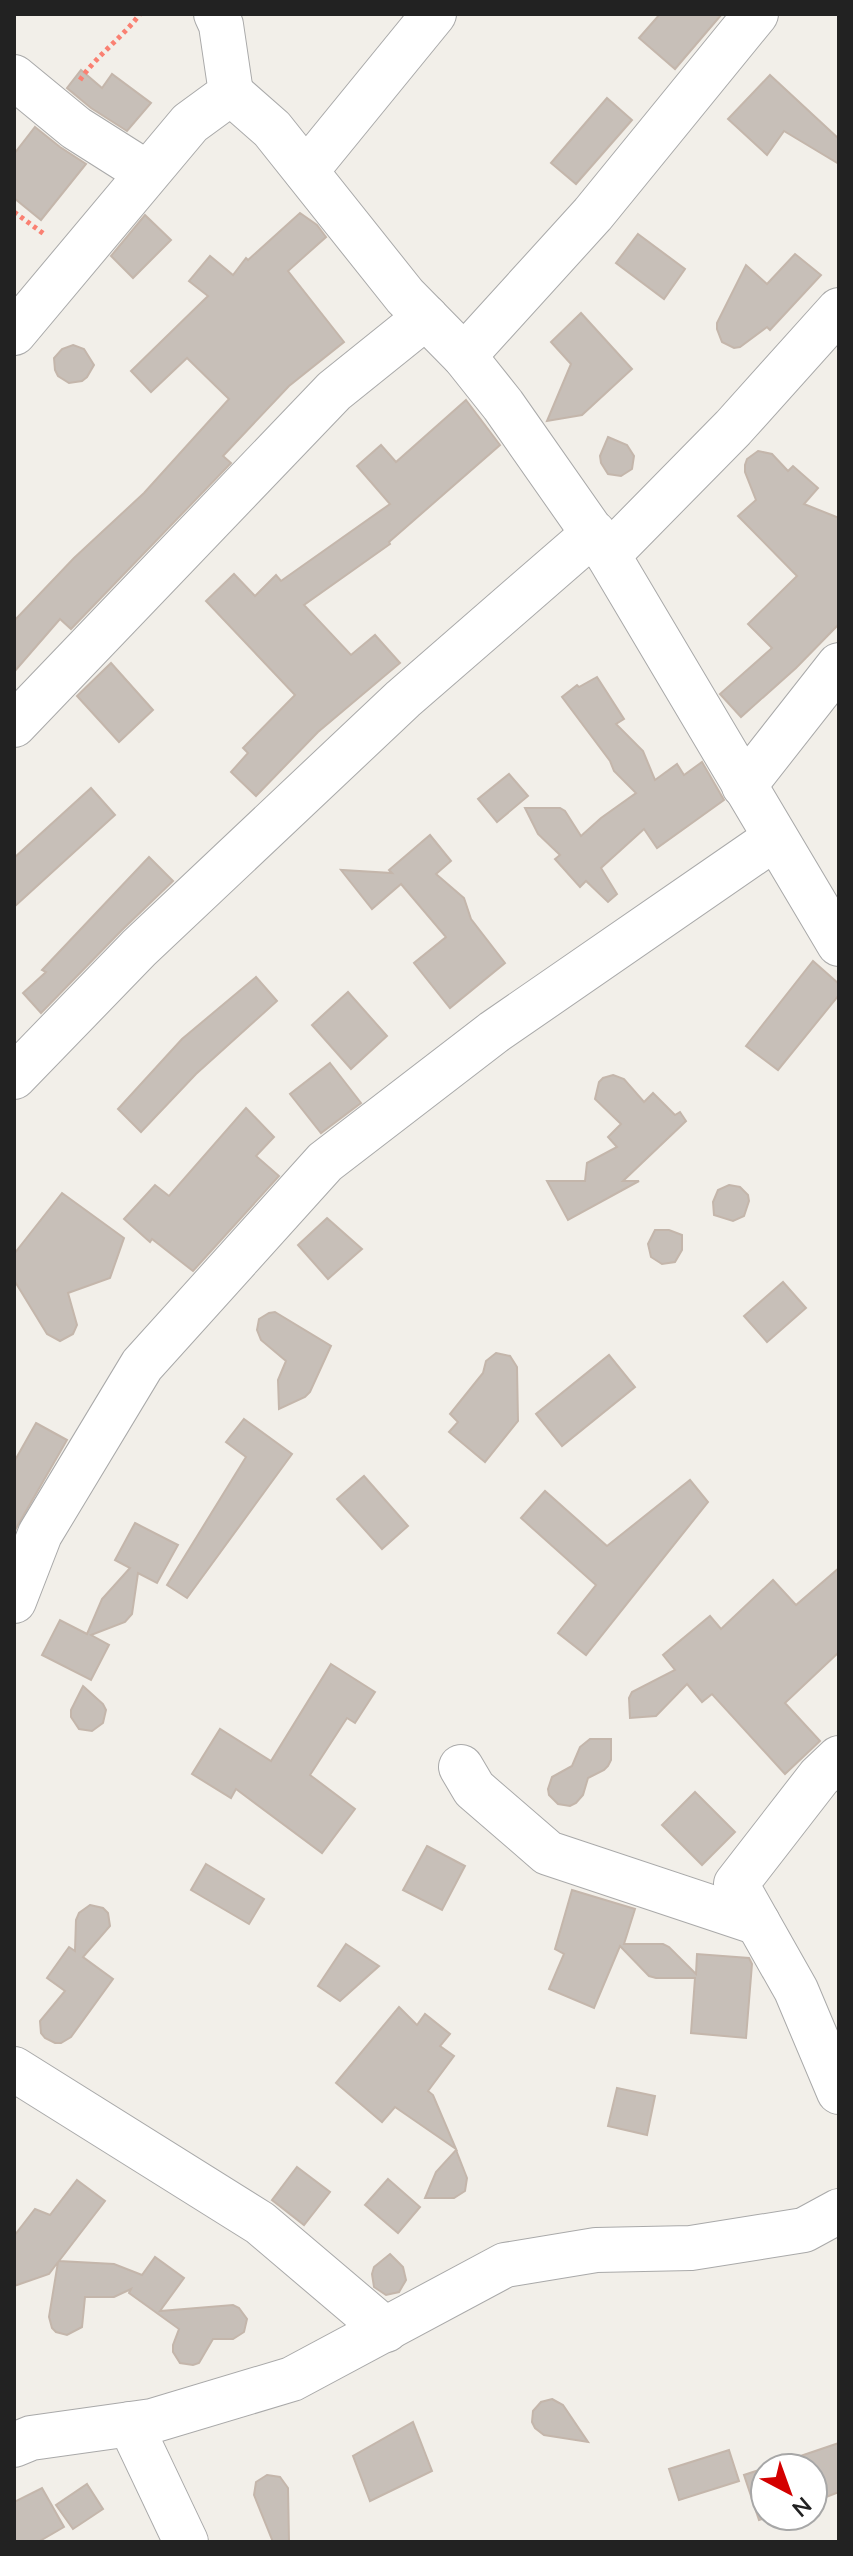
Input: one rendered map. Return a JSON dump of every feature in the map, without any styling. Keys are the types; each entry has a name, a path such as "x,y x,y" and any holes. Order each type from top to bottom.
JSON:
{"street":[{"path":"216,14 221,25 231,93 272,129 405,296 464,356 503,405 601,544 839,944"},
{"path":"306,171 434,14"},
{"path":"464,356 593,214 756,14"},
{"path":"14,77 61,116 147,173"},
{"path":"14,333 190,123 231,93"},
{"path":"14,1077 139,948 403,699 601,544 733,428 839,310"},
{"path":"14,725 334,391 426,317"},
{"path":"744,786 839,665"},
{"path":"14,1601 40,1534 142,1365 325,1162 494,1032 775,838"},
{"path":"839,1758 819,1777 736,1884 796,1990 839,2092"},
{"path":"461,1767 474,1789 548,1853 758,1923"},
{"path":"14,2069 260,2223 386,2330"},
{"path":"20,2439 152,2421 292,2379 505,2265 596,2250 691,2248 804,2230 839,2211"},
{"path":"130,2424 186,2542"}],"path":[{"path":"61,116 87,70 116,43 140,14"}],"building":[{"path":"660,14 722,14 675,69 639,38"},
{"path":"81,70 102,88 112,74 151,103 127,131 67,88"},
{"path":"770,75 839,139 839,164 784,131 767,155 728,119"},
{"path":"607,98 632,120 576,184 551,163"},
{"path":"35,127 86,164 41,220 14,198 14,154"},
{"path":"300,213 317,225 326,237 288,271 344,342 289,386 223,456 231,463 71,629 60,619 14,672 14,621 74,558 144,493 229,399 187,358 151,392 131,371 208,296 189,281 210,256 233,275 246,258 248,260"},
{"path":"145,215 171,240 133,278 111,256"},
{"path":"638,234 685,269 664,299 616,263"},
{"path":"795,254 821,275 770,330 767,327 740,347 734,348 722,342 717,323 746,265 767,284"},
{"path":"581,313 632,369 582,415 547,421 571,364 551,342"},
{"path":"73,345 84,349 94,365 82,381 69,383 58,376 54,358 62,349"},
{"path":"466,400 500,445 390,544 304,605 351,655 375,635 400,663 318,732 256,796 231,772 248,753 243,748 295,695 206,601 234,574 255,596 276,575 281,581 390,504 357,466 381,445 396,462"},
{"path":"608,437 627,445 634,456 632,469 621,476 608,474 601,463 600,456"},
{"path":"758,451 772,454 788,471 793,466 818,488 804,504 839,518 839,624 741,717 720,694 772,648 748,624 797,576 738,516 756,500 745,465 747,459"},
{"path":"111,663 153,710 119,742 77,696"},
{"path":"597,677 624,719 616,724 643,751 655,780 677,764 684,775 702,762 724,800 657,848 644,829 601,868 617,894 608,902 586,881 580,887 555,859 560,855 538,834 525,808 560,808 581,836 636,793 614,771 610,761 562,697 577,685 579,687"},
{"path":"509,774 528,796 497,822 478,799"},
{"path":"91,788 115,815 14,907 14,858"},
{"path":"430,835 451,861 436,874 464,898 471,919 505,963 450,1008 414,963 446,937 401,884 372,909 341,870 392,873 389,870"},
{"path":"149,857 173,881 41,1013 23,993 46,972 42,970"},
{"path":"813,961 839,984 839,995 778,1070 746,1046"},
{"path":"256,977 277,1001 196,1074 141,1132 118,1109 182,1039"},
{"path":"348,992 387,1036 351,1069 312,1025"},
{"path":"330,1063 361,1103 321,1133 290,1094"},
{"path":"613,1075 624,1079 644,1102 653,1093 675,1115 680,1112 686,1121 623,1181 639,1181 568,1220 547,1181 585,1181 587,1163 617,1147 608,1137 621,1124 595,1099 599,1082"},
{"path":"246,1108 274,1137 256,1156 279,1176 193,1271 152,1239 150,1242 124,1219 155,1185 169,1196"},
{"path":"729,1185 740,1187 748,1195 749,1201 744,1216 733,1221 714,1215 713,1202 718,1190"},
{"path":"62,1193 124,1238 110,1278 68,1293 77,1325 73,1334 60,1341 47,1334 14,1280 14,1254"},
{"path":"327,1218 362,1249 328,1279 298,1245"},
{"path":"655,1230 669,1230 682,1235 682,1250 675,1262 662,1264 651,1257 648,1244"},
{"path":"783,1282 806,1308 767,1342 744,1316"},
{"path":"275,1312 331,1346 310,1392 279,1409 278,1380 286,1361 261,1340 257,1330 259,1319"},
{"path":"496,1353 510,1356 517,1367 518,1421 485,1462 449,1432 458,1422 450,1414 483,1373 486,1361"},
{"path":"609,1355 635,1387 562,1446 536,1414"},
{"path":"244,1419 292,1454 187,1598 167,1585 246,1457 226,1442"},
{"path":"36,1423 67,1440 14,1532 14,1462"},
{"path":"364,1476 408,1526 382,1549 337,1499"},
{"path":"690,1480 708,1502 586,1655 558,1633 596,1585 521,1518 545,1491 607,1546"},
{"path":"135,1523 178,1545 157,1583 138,1573 132,1614 125,1622 91,1635 109,1645 91,1680 42,1655 60,1620 87,1634 102,1599 130,1568 115,1560"},
{"path":"839,1568 839,1652 785,1703 820,1741 785,1774 712,1694 702,1702 687,1684 656,1716 630,1718 629,1698 632,1692 675,1670 663,1655 710,1616 721,1629 773,1580 796,1605"},
{"path":"331,1664 375,1692 355,1723 347,1718 310,1775 355,1809 322,1853 236,1789 231,1798 192,1774 220,1729 271,1761"},
{"path":"83,1686 106,1710 103,1723 92,1731 79,1729 71,1717 71,1710"},
{"path":"590,1739 611,1739 611,1760 604,1770 588,1778 583,1795 576,1803 570,1806 558,1804 549,1795 552,1777 572,1766 580,1747"},
{"path":"695,1792 735,1832 702,1865 662,1825"},
{"path":"427,1846 465,1866 442,1910 403,1890"},
{"path":"206,1864 264,1899 249,1924 191,1890"},
{"path":"572,1890 635,1909 624,1944 663,1944 696,1974 697,1954 749,1958 752,1964 746,2038 691,2033 695,1978 649,1976 620,1946 594,2008 549,1989 564,1954 555,1949"},
{"path":"90,1905 103,1908 108,1913 110,1926 83,1957 113,1979 71,2037 55,2043 41,2033 40,2021 65,1991 47,1978 69,1947 75,1951 76,1920 79,1913"},
{"path":"346,1944 379,1966 340,2001 318,1986"},
{"path":"399,2007 417,2025 425,2014 450,2034 440,2046 454,2056 428,2091 433,2095 456,2149 395,2107 382,2122 336,2083"},
{"path":"617,2088 655,2096 647,2135 608,2126"},
{"path":"456,2150 467,2178 465,2191 454,2198 425,2198 436,2172"},
{"path":"297,2167 330,2192 304,2225 272,2200"},
{"path":"388,2179 420,2207 398,2233 365,2205"},
{"path":"77,2180 105,2201 59,2261 114,2264 142,2275 155,2257 184,2278 160,2311 233,2305 247,2319 244,2332 233,2339 213,2339 199,2363 180,2363 173,2352 179,2329 129,2293 131,2289 114,2297 85,2297 82,2327 67,2335 56,2332 49,2317 58,2262 49,2274 14,2286 14,2236 35,2209 50,2215"},
{"path":"390,2254 403,2267 406,2280 399,2292 386,2295 374,2287 372,2274 374,2267"},
{"path":"552,2399 563,2405 588,2442 544,2435 535,2428 533,2411 541,2402"},
{"path":"413,2422 432,2471 370,2501 353,2456"},
{"path":"839,2443 839,2492 829,2496 829,2452 812,2452"},
{"path":"729,2450 739,2481 679,2500 669,2469"},
{"path":"749,2473 749,2490 744,2475"},
{"path":"267,2475 280,2477 288,2488 289,2542 273,2542 254,2495 256,2482"},
{"path":"87,2484 103,2509 73,2529 56,2505"},
{"path":"42,2488 64,2527 38,2542 14,2542 14,2502"}]}
